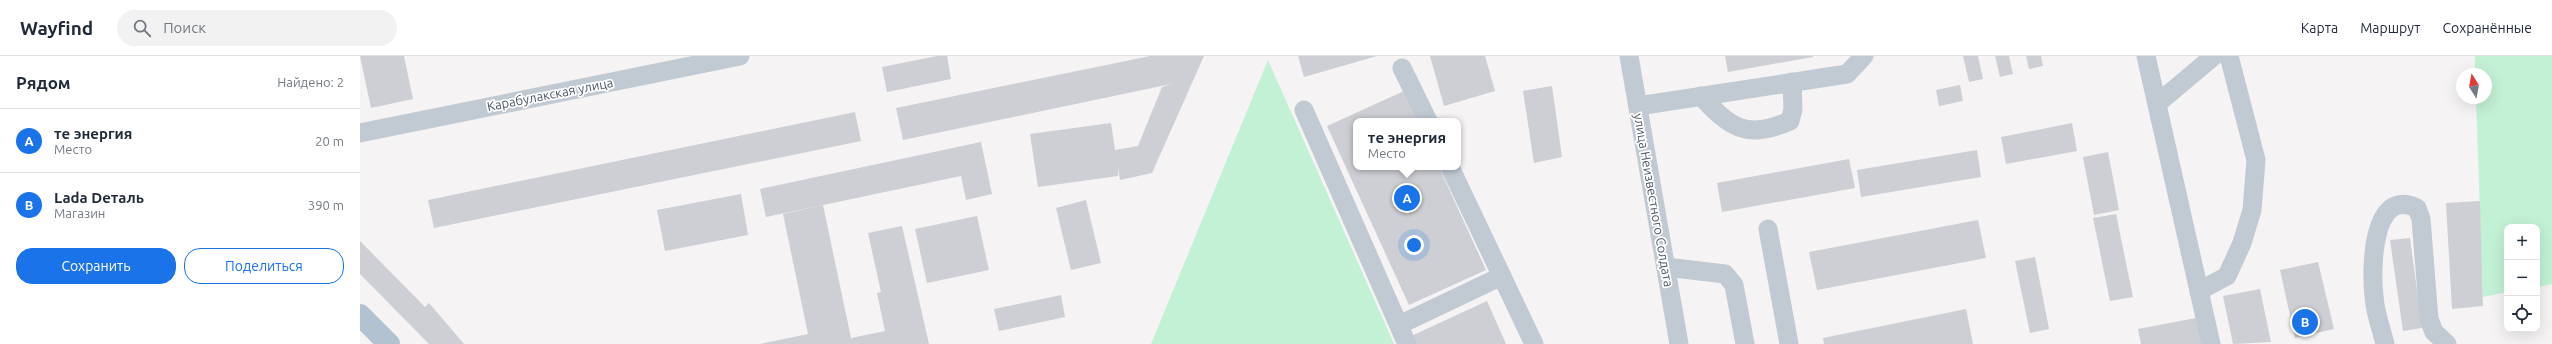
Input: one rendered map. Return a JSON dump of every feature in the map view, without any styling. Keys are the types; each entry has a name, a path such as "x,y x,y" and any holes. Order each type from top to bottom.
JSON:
{"main road":[{"path":"360,315 389,344"}],"street":[{"name":"Карабулакская улица","path":"360,133 740,56"},
{"name":"улица Неизвестного Солдата","path":"1629,56 1679,344"},
{"path":"1638,106 1847,74 1864,56"},
{"path":"2146,56 2158,103 2211,344"},
{"path":"2158,103 2214,56"},
{"path":"2199,291 2227,276 2242,243 2252,210 2256,160 2229,56"},
{"path":"1402,68 1427,118"},
{"path":"1701,96 1729,124 1755,130 1778,126 1790,121 1793,109 1792,82"},
{"path":"1304,110 1407,344"},
{"path":"1451,170 1534,344"},
{"path":"2385,344 2374,297 2374,246 2380,225 2388,211 2397,206 2408,204 2417,208 2421,220 2429,319 2434,332 2447,344"},
{"path":"1768,228 1789,344"},
{"path":"1666,267 1725,274 1734,285 1745,344"},
{"path":"1399,325 1502,276"}],"green space":[{"path":"2475,56 2552,56 2552,284 2540,286 2540,224 2504,224 2504,293 2483,297 2476,104 2492,104 2492,68 2475,68"},
{"path":"1268,60 1394,344 1151,344"}],"building":[{"path":"360,56 404,56 413,99 371,108"},
{"path":"937,56 947,56 951,79 887,92 882,67"},
{"path":"1150,56 1204,56 1152,173 1120,180 1118,168 1118,176 1038,187 1030,134 1111,123 1115,150 1138,146 1162,87 1171,84 903,140 896,108"},
{"path":"1298,56 1377,56 1304,77"},
{"path":"1430,56 1485,56 1495,91 1444,106"},
{"path":"1725,56 1813,56 1813,57 1728,72"},
{"path":"1963,56 1978,56 1983,79 1969,82"},
{"path":"1995,56 2009,56 2013,74 2000,77"},
{"path":"2026,56 2041,56 2043,66 2029,69"},
{"path":"1960,85 1963,101 1939,106 1936,90"},
{"path":"1552,86 1562,157 1534,163 1523,91"},
{"path":"1404,91 1417,118 1353,118 1353,170 1440,170 1486,270 1409,305 1327,126"},
{"path":"855,112 861,141 434,228 428,200"},
{"path":"2072,123 2077,151 2006,164 2001,137"},
{"path":"981,142 992,194 966,200 961,176 766,217 760,189"},
{"path":"1977,150 1981,177 1861,197 1857,170"},
{"path":"2108,152 2119,210 2094,215 2083,157"},
{"path":"1849,159 1855,188 1722,212 1717,183"},
{"path":"741,194 748,235 665,251 657,210"},
{"path":"1086,200 1101,263 1071,270 1056,208"},
{"path":"2480,201 2483,306 2452,309 2446,203"},
{"path":"823,205 851,338 885,331 877,293 881,292 868,233 902,226 929,344 760,344 808,334 783,214"},
{"path":"2116,214 2133,297 2110,301 2093,218"},
{"path":"977,216 989,270 927,283 915,229"},
{"path":"1978,220 1986,258 1817,290 1809,252"},
{"path":"2410,238 2422,328 2403,331 2390,240"},
{"path":"360,241 425,307 429,303 464,344 429,344 360,274"},
{"path":"2035,257 2049,329 2030,333 2015,261"},
{"path":"2318,262 2334,329 2295,338 2280,270"},
{"path":"2260,289 2271,342 2233,344 2223,296"},
{"path":"1061,295 1065,317 999,331 994,309"},
{"path":"1487,301 1506,344 1413,344 1409,337"},
{"path":"1966,309 1973,344 1824,344 1823,338"},
{"path":"2196,318 2202,344 2141,344 2138,329"}],"place":[{"name":"те энергия","path":"1407,198"},
{"name":"Lada Dеталь","path":"2305,322"}]}
